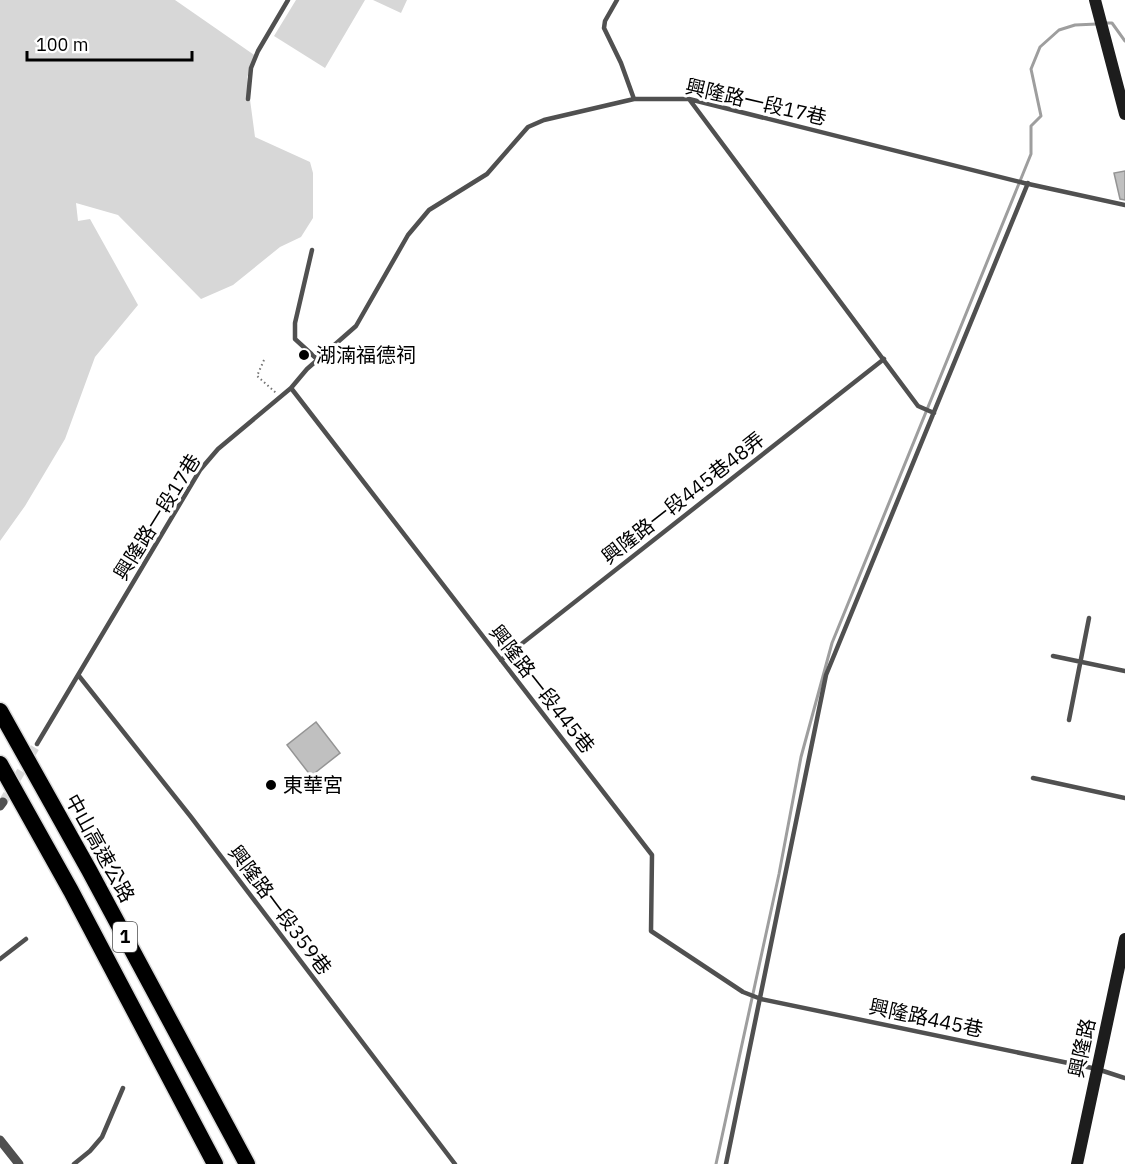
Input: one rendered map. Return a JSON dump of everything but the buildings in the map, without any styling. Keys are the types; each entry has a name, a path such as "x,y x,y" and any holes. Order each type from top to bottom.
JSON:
{"highway":[{"name":"中山高速公路","path":"0,711 248,1164"},
{"name":"1","path":"0,764 71,891 215,1164"}],"street":[{"path":"1095,0 1125,114"},
{"name":"興隆路","path":"1077,1164 1125,939"},
{"path":"0,1140 19,1164"}],"lane":[{"path":"248,99 251,68 258,51 288,0"},
{"path":"617,0 605,21 604,28 621,63 634,99"},
{"name":"興隆路一段17巷","path":"37,744 200,470 218,449 281,397 356,326 408,235 429,210 487,174 528,127 544,120 634,99 689,99 1026,183 1125,205"},
{"path":"689,99 918,406 933,412"},
{"path":"726,1164 826,675 1026,183"},
{"path":"312,250 295,323 294,339 318,360"},
{"name":"興隆路一段445巷48弄","path":"501,660 884,359"},
{"name":"興隆路一段445巷","path":"291,388 652,855 651,931 748,995"},
{"path":"1069,720 1089,618"},
{"path":"1053,656 1125,671"},
{"name":"興隆路一段359巷","path":"79,676 191,817 455,1164"},
{"path":"1033,778 1125,798"},
{"path":"0,959 26,939"},
{"name":"興隆路445巷","path":"748,995 1097,1069 1125,1078"},
{"path":"74,1164 102,1137 123,1088"}],"path":[{"path":"264,360 257,376 281,397"}],"shaded area":[{"path":"0,0 175,0 257,57 247,77 255,137 310,162 313,173 313,218 301,237 280,247 233,285 201,299 118,215 76,203 78,221 90,219 138,305 95,357 65,439 25,506 0,541"},
{"path":"296,0 365,0 325,68 274,36"},
{"path":"373,0 407,0 401,13"}],"waterway":[{"path":"1104,23 1112,23 1125,41"},
{"path":"716,1164 779,874 801,757 832,643 1031,154 1031,126 1041,116 1031,69 1040,47 1059,30 1075,25 1097,24"}],"tunnel":[{"path":"3,802 37,744"}],"place":[{"name":"湖湳福德祠","path":"304,355"},
{"name":"東華宮","path":"271,785"}]}
